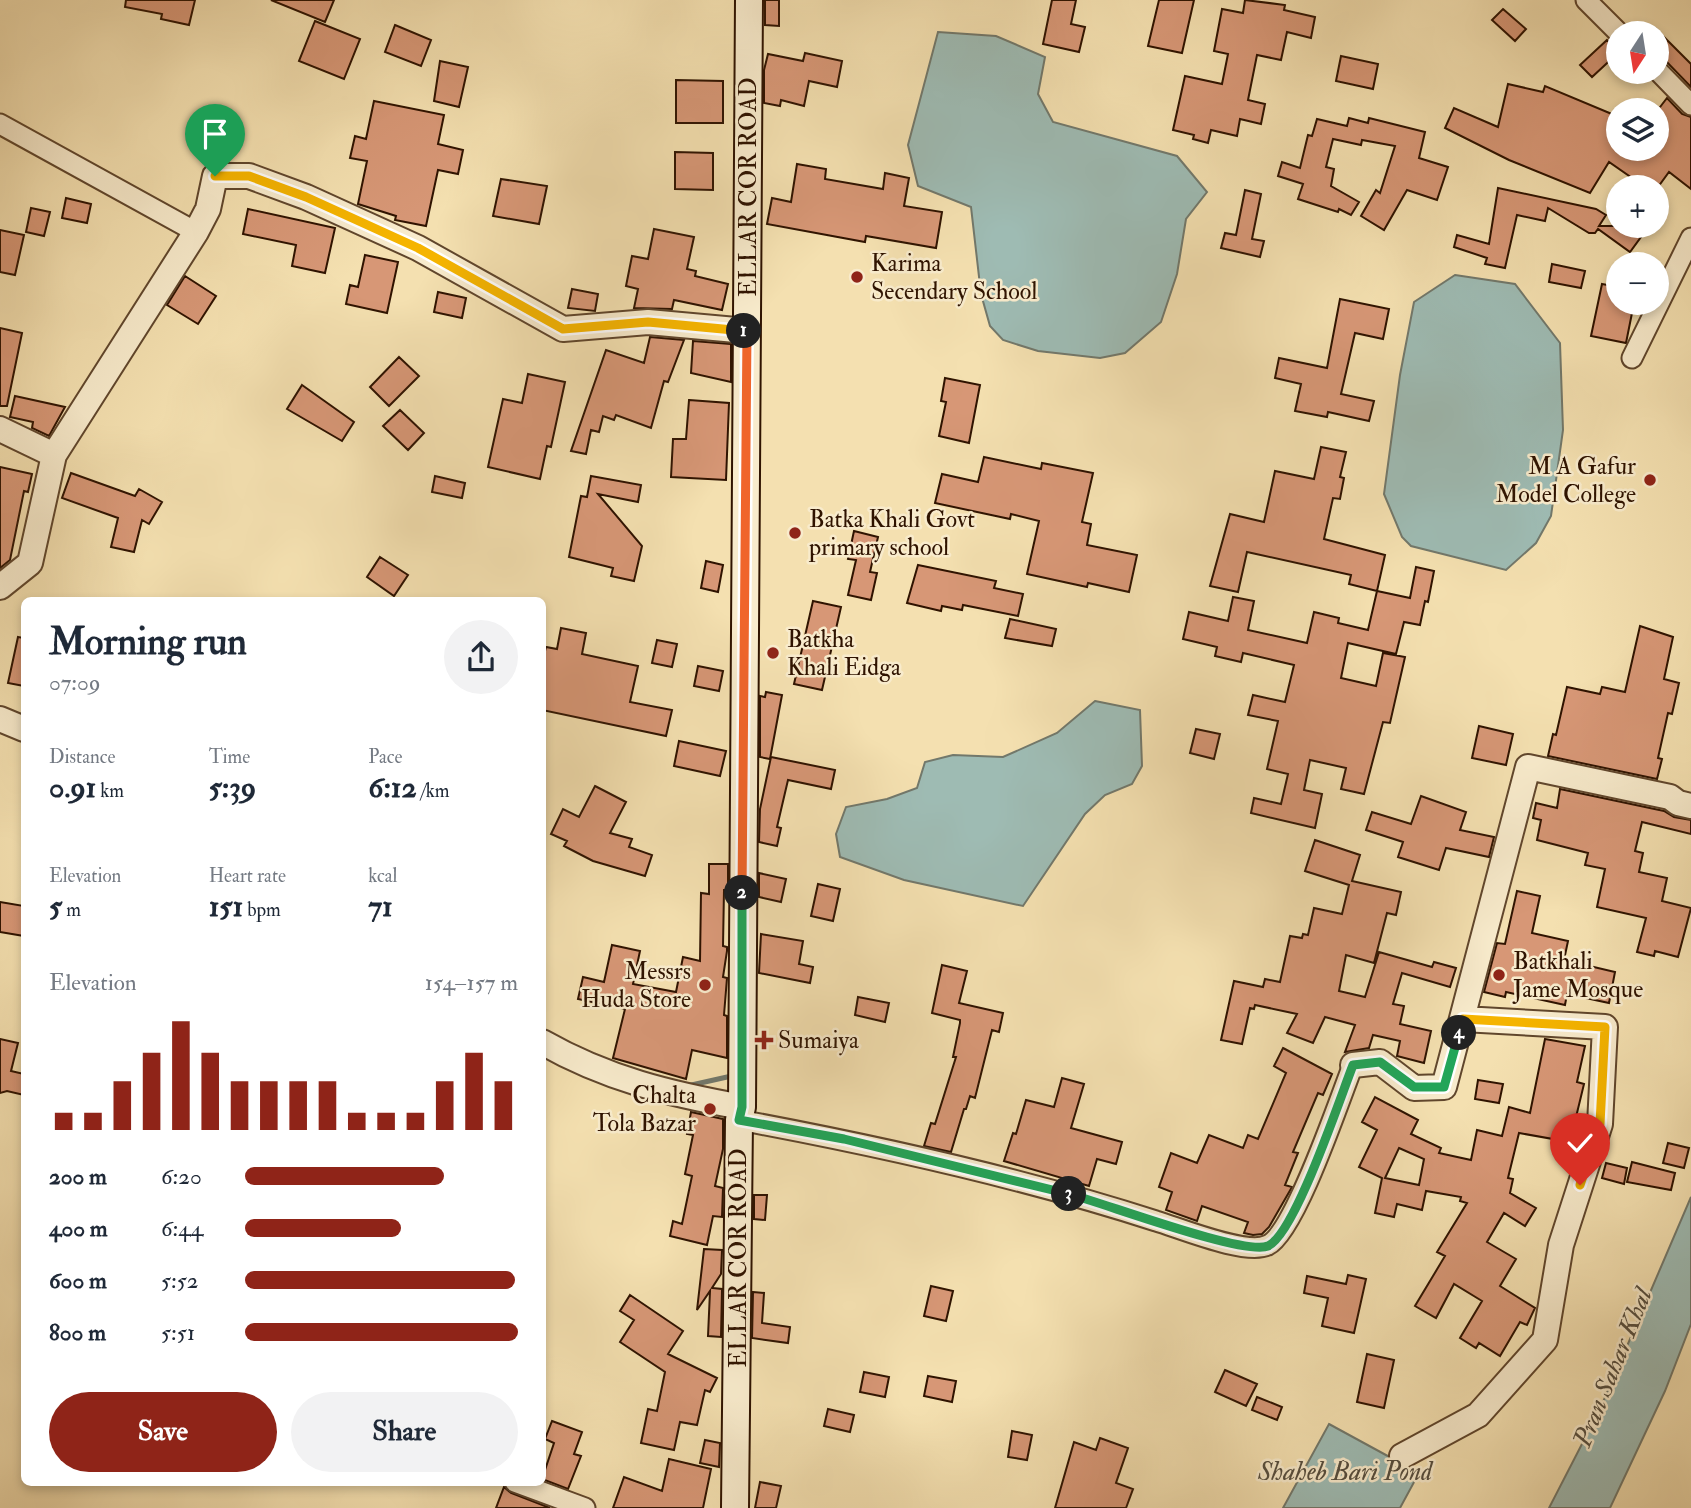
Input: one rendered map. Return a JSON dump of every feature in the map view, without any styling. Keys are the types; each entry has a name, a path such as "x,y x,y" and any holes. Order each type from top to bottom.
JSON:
{"main road":[{"name":"ELLAR COR ROAD","path":"735,1508 749,0"}],"street":[{"path":"1586,0 1607,21"},
{"path":"1670,83 1691,105"},
{"path":"0,124 196,232"},
{"path":"0,587 30,564 54,455 196,232 208,209 215,176 249,176 306,197 418,248 563,329 648,322 747,331"},
{"path":"1632,358 1691,239"},
{"path":"0,429 54,455"},
{"path":"0,719 21,728"},
{"path":"546,1044 629,1082 668,1094 1071,1195 1234,1246 1267,1246 1281,1235 1297,1208 1353,1065 1380,1062 1414,1087 1444,1087 1528,767 1670,796 1678,803 1691,806"},
{"path":"1402,1456 1478,1415 1545,1340 1561,1245 1600,1124 1605,1027 1463,1019"},
{"path":"526,1486 585,1508"}],"water":[{"path":"938,32 996,36 1045,57 1038,94 1053,122 1177,156 1207,192 1186,219 1177,274 1161,322 1125,353 1100,358 1038,351 1003,340 990,326 981,294 971,207 918,186 908,145"},
{"path":"1455,275 1515,284 1560,343 1563,430 1551,516 1536,543 1506,570 1411,546 1402,537 1384,494 1400,375 1414,302"},
{"path":"1095,701 1140,710 1142,766 1132,784 1105,795 1085,814 1023,906 904,880 840,857 836,834 846,807 887,799 917,788 925,762 953,755 1003,757 1057,733"},
{"path":"1691,1197 1691,1324 1665,1391 1610,1508 1549,1508 1600,1409"},
{"name":"Shaheb Bari Pond","path":"1329,1424 1419,1473 1400,1508 1283,1508"}],"building":[{"path":"126,0 195,0 189,25 161,19 162,14 125,7"},
{"path":"271,0 334,0 325,22"},
{"path":"765,0 779,0 779,26 765,25"},
{"path":"1052,0 1076,0 1071,24 1085,27 1079,52 1043,44"},
{"path":"1159,0 1194,0 1182,53 1148,46"},
{"path":"1245,0 1285,5 1284,10 1315,17 1311,38 1287,32 1281,60 1257,55 1248,100 1265,104 1261,124 1240,119 1237,136 1211,130 1208,143 1193,139 1194,135 1173,130 1185,76 1222,84 1228,54 1214,51 1222,9 1243,13"},
{"path":"1503,9 1526,29 1515,41 1492,20"},
{"path":"315,21 360,39 344,79 299,61"},
{"path":"395,25 431,40 421,66 385,52"},
{"path":"1606,41 1606,64 1592,77 1580,65"},
{"path":"1670,43 1691,64 1691,87 1670,65"},
{"path":"805,53 842,61 837,87 809,81 804,106 781,100 780,106 764,103 764,70 768,54 803,61"},
{"path":"1341,56 1378,64 1373,89 1336,81"},
{"path":"440,61 468,67 459,107 434,101"},
{"path":"676,80 723,81 723,123 676,123"},
{"path":"1508,84 1543,92 1545,86 1606,112 1606,161 1669,161 1669,100 1682,114 1691,117 1691,189 1669,172 1667,175 1628,175 1609,162 1590,193 1509,160 1445,128 1454,108 1498,127"},
{"path":"374,101 444,115 438,144 463,150 458,174 438,170 426,226 395,220 396,216 358,204 367,161 350,158 355,136 366,139"},
{"path":"1349,118 1368,123 1369,118 1425,132 1419,158 1448,167 1437,200 1407,190 1384,230 1361,216 1376,190 1380,193 1395,146 1362,140 1361,145 1333,139 1326,167 1334,169 1331,186 1359,202 1351,215 1339,209 1338,212 1298,199 1303,184 1278,176 1282,162 1300,168 1308,135 1312,136 1317,119 1347,126"},
{"path":"675,152 713,153 713,190 675,189"},
{"path":"797,164 826,169 825,179 883,189 885,173 909,178 904,206 942,212 936,248 866,236 865,242 767,224 772,198 791,202"},
{"path":"501,179 547,186 539,224 493,216"},
{"path":"1498,188 1596,209 1606,215 1599,226 1606,226 1606,235 1598,229 1595,233 1589,233 1548,208 1545,221 1517,215 1505,268 1485,264 1487,258 1454,247 1457,235 1489,244"},
{"path":"1245,190 1261,194 1252,239 1264,241 1260,257 1221,248 1225,233 1236,235"},
{"path":"66,198 91,204 87,223 62,218"},
{"path":"31,208 50,212 44,236 26,232"},
{"path":"248,209 335,228 325,273 292,266 296,245 243,234"},
{"path":"654,229 694,237 687,269 696,271 695,276 728,284 722,310 674,300 672,309 634,308 638,289 626,286 632,256 648,259"},
{"path":"0,230 24,235 15,275 0,272"},
{"path":"1611,238 1640,238 1630,252"},
{"path":"365,255 398,262 387,313 346,304 350,285 358,287"},
{"path":"1552,264 1585,271 1581,288 1549,282"},
{"path":"185,276 216,296 198,324 167,305"},
{"path":"1602,284 1606,285 1606,315 1632,315 1626,343 1591,336"},
{"path":"572,289 598,294 595,311 568,308"},
{"path":"438,292 466,298 462,318 434,312"},
{"path":"1340,299 1389,309 1383,339 1355,333 1341,394 1374,401 1369,421 1328,412 1327,417 1295,411 1301,384 1275,378 1279,358 1327,368"},
{"path":"0,328 22,333 7,406 0,406"},
{"path":"650,337 684,340 668,382 664,381 651,428 616,415 614,420 603,416 599,432 591,430 586,454 571,451 606,350 644,363"},
{"path":"693,341 731,344 731,382 691,373"},
{"path":"399,357 419,376 389,406 370,387"},
{"path":"528,374 565,382 551,447 547,446 540,479 488,467 503,399 522,403"},
{"path":"945,378 980,385 969,443 939,436 946,402 941,401"},
{"path":"302,385 354,422 342,441 287,409"},
{"path":"15,396 65,407 49,436 32,428 33,422 10,417"},
{"path":"689,400 729,403 726,480 671,477 673,439 686,439"},
{"path":"400,410 424,433 408,450 383,426"},
{"path":"1321,447 1346,452 1340,477 1344,478 1340,499 1333,498 1324,539 1385,555 1377,591 1349,584 1351,575 1247,552 1238,592 1210,586 1230,514 1264,522 1275,471 1314,479"},
{"path":"984,457 1041,469 1042,463 1093,473 1082,522 1091,524 1087,545 1137,555 1129,592 1088,583 1087,587 1027,574 1039,521 1011,514 1010,519 935,503 942,474 978,482"},
{"path":"0,467 32,474 28,492 24,491 10,560 0,568"},
{"path":"71,473 135,496 139,489 162,502 149,524 142,520 134,552 111,547 118,518 62,498"},
{"path":"435,476 465,483 462,498 432,492"},
{"path":"591,476 641,485 638,502 598,494 642,546 634,581 611,576 613,568 569,557 581,496 587,497"},
{"path":"854,531 878,537 870,572 877,573 871,600 848,595 856,560 848,559"},
{"path":"380,557 408,575 394,596 367,577"},
{"path":"706,561 723,565 718,592 701,588"},
{"path":"918,565 996,581 994,588 1023,594 1018,616 963,605 962,610 942,606 941,611 907,603"},
{"path":"1416,567 1434,571 1428,602 1425,601 1420,625 1404,622 1396,654 1348,643 1341,678 1376,686 1383,653 1405,657 1390,723 1383,722 1364,794 1341,789 1346,768 1310,760 1304,790 1322,794 1315,828 1251,813 1254,798 1281,804 1288,774 1267,769 1278,721 1248,715 1253,695 1285,702 1294,665 1243,653 1241,662 1215,656 1217,647 1183,639 1189,612 1228,621 1233,597 1254,601 1248,630 1307,643 1314,612 1339,618 1338,623 1368,630 1377,591 1410,598"},
{"path":"813,601 841,607 822,690 794,684"},
{"path":"1010,619 1056,629 1052,646 1005,638"},
{"path":"1640,626 1673,637 1664,679 1679,683 1672,714 1668,713 1658,758 1662,759 1657,779 1548,756 1553,734 1556,735 1567,687 1600,694 1602,687 1625,692"},
{"path":"561,628 586,633 582,654 638,666 630,702 672,710 666,736 546,711 546,647 557,649"},
{"path":"18,637 21,638 21,685 8,683"},
{"path":"657,640 677,644 672,667 652,663"},
{"path":"698,666 723,671 719,691 694,686"},
{"path":"766,692 782,695 770,759 760,757 760,696 765,697"},
{"path":"1479,726 1513,734 1506,765 1472,758"},
{"path":"1196,729 1220,734 1214,759 1190,753"},
{"path":"679,741 726,751 720,776 674,766"},
{"path":"771,757 835,770 831,789 788,780 777,827 781,828 777,846 759,842 760,809"},
{"path":"595,786 626,802 610,833 632,839 629,847 652,855 645,876 593,861 564,846 567,841 551,834 563,809 579,817"},
{"path":"1560,789 1664,811 1674,817 1691,820 1691,834 1642,822 1635,851 1643,853 1639,872 1667,878 1662,901 1691,908 1678,957 1655,951 1654,956 1637,952 1646,918 1597,907 1605,869 1585,865 1588,853 1537,840 1541,820 1533,818 1536,803 1557,808"},
{"path":"1421,796 1466,812 1460,830 1494,837 1489,857 1446,848 1439,870 1398,857 1403,842 1366,830 1372,812 1411,824"},
{"path":"1315,840 1360,855 1352,881 1401,892 1396,915 1387,913 1374,963 1346,955 1339,991 1365,997 1379,952 1432,967 1434,962 1456,968 1450,987 1402,973 1393,1004 1404,1006 1400,1024 1431,1031 1424,1063 1397,1056 1400,1041 1373,1035 1369,1048 1345,1052 1355,1025 1325,1017 1313,1043 1287,1033 1297,1014 1255,1005 1254,1009 1250,1008 1242,1044 1221,1040 1234,981 1263,987 1265,979 1280,982 1290,936 1302,938 1303,934 1308,935 1314,908 1342,914 1349,885 1305,871"},
{"path":"709,864 728,864 728,890 724,890 723,946 727,947 723,977 727,978 724,1015 727,1016 727,1058 692,1050 686,1079 613,1058 625,1009 578,999 583,977 604,982 612,945 640,951 633,984 676,992 683,957 700,961 701,893 709,894"},
{"path":"759,873 786,879 781,902 759,897"},
{"path":"818,884 840,889 833,921 811,916"},
{"path":"1517,891 1540,896 1532,933 1568,941 1564,960 1615,972 1609,1003 1567,994 1565,1005 1506,992 1505,997 1484,992 1497,943 1505,944"},
{"path":"0,902 21,906 21,936 0,932"},
{"path":"761,934 803,941 799,964 813,967 810,983 759,973"},
{"path":"942,965 967,971 959,1003 1003,1013 999,1032 992,1030 975,1098 970,1096 964,1109 951,1152 924,1146 931,1123 935,1124 956,1057 953,1057 960,1023 960,1020 932,1013"},
{"path":"858,997 889,1003 885,1022 855,1015"},
{"path":"0,1039 18,1043 11,1071 21,1073 21,1094 7,1091 0,1093"},
{"path":"1545,1039 1585,1046 1577,1082 1584,1084 1570,1142 1519,1133 1508,1178 1513,1179 1510,1193 1536,1208 1525,1226 1504,1213 1487,1242 1516,1259 1500,1286 1535,1308 1527,1325 1520,1322 1500,1356 1479,1343 1476,1348 1460,1338 1482,1301 1454,1284 1436,1318 1415,1306 1445,1256 1437,1252 1467,1203 1460,1201 1461,1197 1426,1191 1422,1210 1397,1204 1394,1217 1375,1213 1382,1178 1359,1167 1377,1130 1362,1122 1375,1097 1418,1120 1411,1134 1441,1148 1439,1153 1471,1160 1477,1130 1502,1136 1509,1107 1530,1113","holes":["1399,1148 1424,1159 1419,1185 1385,1178"]},
{"path":"1283,1048 1332,1074 1323,1095 1318,1093 1293,1152 1298,1153 1285,1185 1292,1187 1269,1227 1262,1234 1253,1235 1244,1233 1248,1222 1202,1206 1197,1221 1166,1210 1172,1192 1159,1187 1171,1153 1197,1163 1209,1135 1243,1148 1248,1135 1258,1139 1286,1073 1274,1066"},
{"path":"1062,1078 1084,1084 1071,1128 1122,1142 1116,1164 1097,1159 1089,1186 1004,1161 1013,1133 1016,1134 1026,1100 1054,1107"},
{"path":"1478,1080 1503,1084 1499,1103 1475,1099"},
{"path":"691,1112 723,1119 723,1149 715,1186 723,1188 722,1217 713,1216 707,1245 670,1236 673,1221 682,1224 692,1176 685,1174 693,1135 687,1134"},
{"path":"1668,1143 1689,1148 1684,1168 1663,1163"},
{"path":"1632,1162 1675,1173 1671,1190 1627,1182"},
{"path":"1606,1163 1627,1168 1624,1184 1602,1178"},
{"path":"754,1195 767,1195 765,1220 754,1219"},
{"path":"704,1249 722,1250 721,1274 712,1288 722,1289 721,1337 708,1336 710,1291 697,1310"},
{"path":"1348,1275 1366,1279 1354,1333 1322,1326 1328,1298 1304,1293 1307,1276 1346,1284"},
{"path":"931,1286 953,1291 946,1321 924,1316"},
{"path":"753,1292 764,1293 762,1323 790,1327 788,1343 752,1338"},
{"path":"630,1295 683,1331 668,1354 717,1378 710,1392 705,1390 697,1425 680,1422 674,1450 641,1443 648,1409 657,1411 665,1372 620,1342 634,1320 620,1311"},
{"path":"1367,1354 1394,1360 1384,1408 1357,1402"},
{"path":"1225,1370 1257,1384 1246,1406 1215,1392"},
{"path":"864,1372 889,1377 885,1397 860,1392"},
{"path":"928,1376 956,1381 952,1402 924,1396"},
{"path":"1257,1397 1282,1407 1277,1420 1252,1410"},
{"path":"828,1409 854,1415 850,1432 824,1426"},
{"path":"552,1421 582,1432 574,1454 581,1456 568,1489 546,1481 546,1467 554,1443 546,1439"},
{"path":"1012,1431 1032,1435 1027,1460 1008,1457"},
{"path":"1100,1438 1128,1448 1116,1483 1133,1489 1126,1508 1055,1508 1074,1442 1096,1450"},
{"path":"705,1440 720,1443 719,1467 700,1463"},
{"path":"669,1459 711,1469 703,1508 613,1508 624,1477 662,1491"},
{"path":"760,1482 781,1486 776,1508 755,1508"},
{"path":"504,1487 511,1493 550,1508 496,1508"}],"waterway":[{"path":"687,1086 736,1075"}],"place":[{"name":"Karima Secendary School","path":"857,277"},
{"name":"M A Gafur Model College","path":"1650,480"},
{"name":"Batka Khali Govt primary school","path":"795,533"},
{"name":"Batkha Khali Eidga","path":"773,653"},
{"name":"Batkhali Jame Mosque","path":"1499,975"},
{"name":"Messrs Huda Store","path":"705,985"},
{"name":"Sumaiya","path":"764,1040"},
{"name":"Chalta Tola Bazar","path":"710,1109"}],"route":[{"path":"215,176 249,176 306,197 418,248 563,329 648,322 747,331 742,1107 739,1120 844,1139 968,1169 1097,1202 1234,1246 1267,1246 1281,1235 1297,1208 1353,1065 1380,1062 1414,1087 1444,1087 1463,1019 1605,1027 1600,1124 1580,1185"}],"water label":[{"name":"Pran Sahar Khal","path":"1613,1368"}]}
